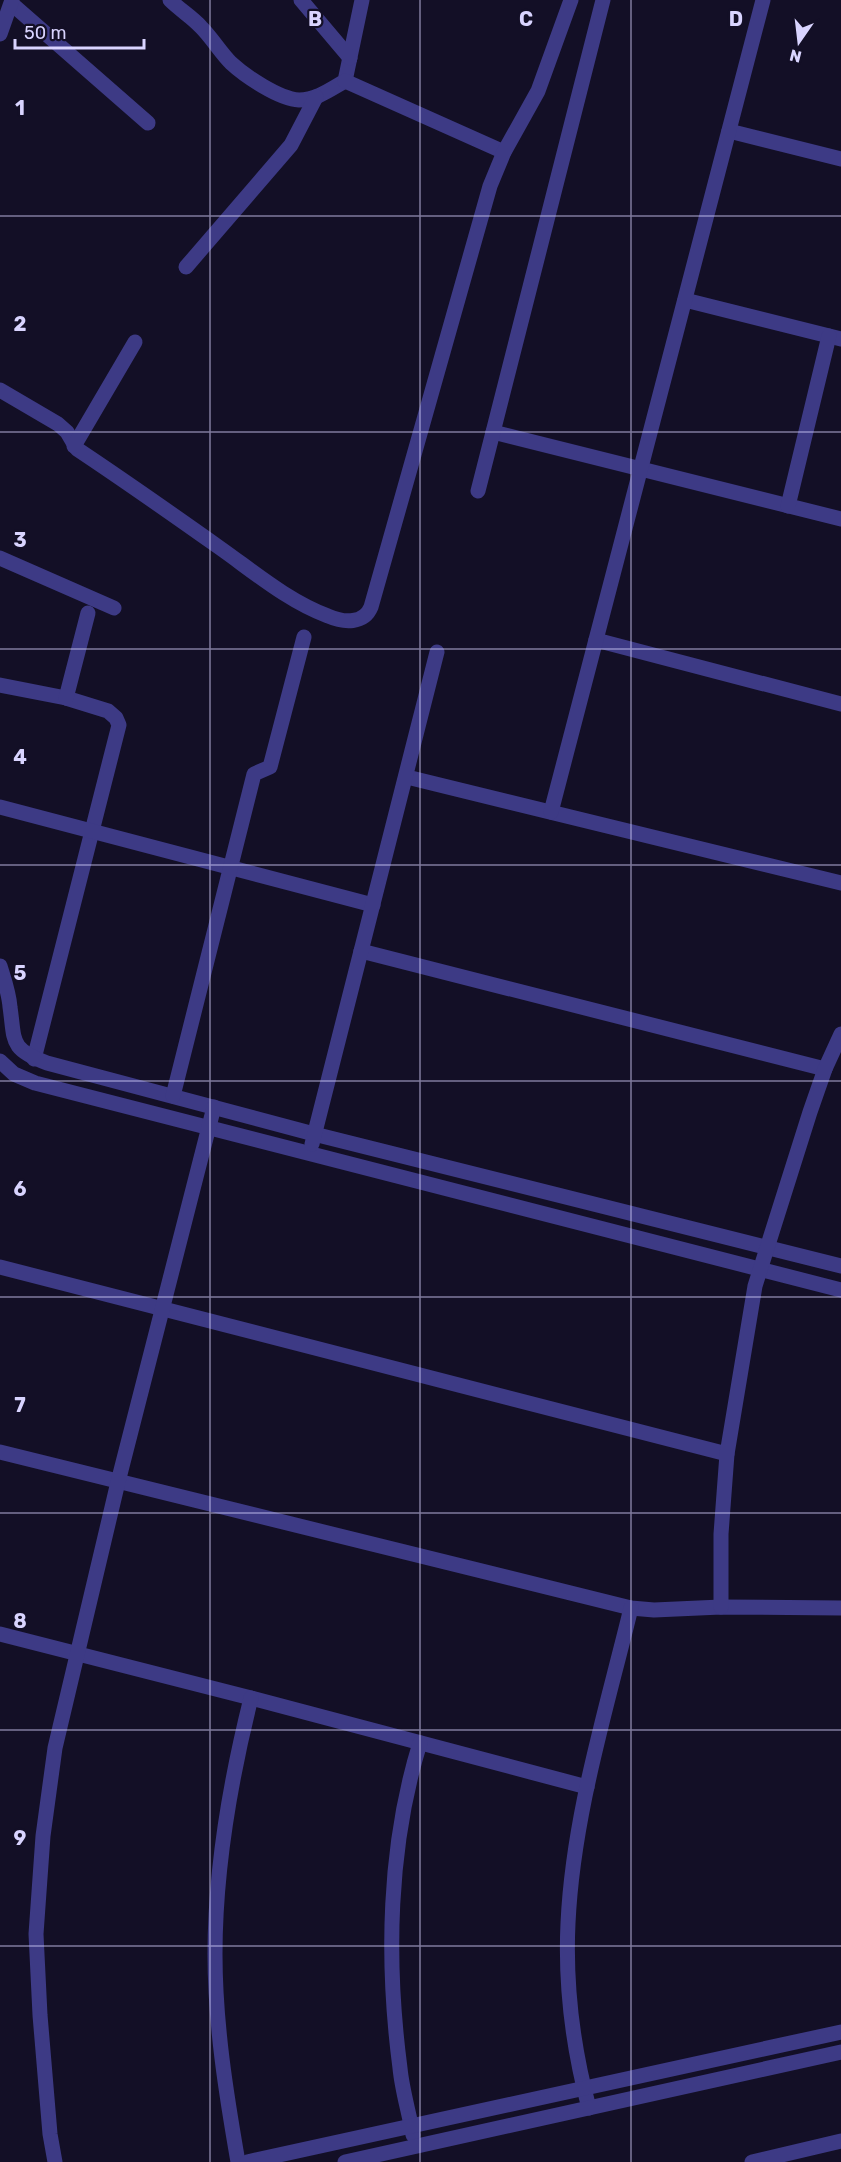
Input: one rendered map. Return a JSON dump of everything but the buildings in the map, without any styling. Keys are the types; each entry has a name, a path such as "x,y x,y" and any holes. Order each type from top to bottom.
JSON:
{"street":[{"path":"170,0 202,27 230,62 244,73 277,94 301,100 316,97 345,81 362,0"},
{"path":"301,0 350,58"},
{"path":"0,390 58,424 67,432 74,446 290,598 329,617 348,621 362,619 371,607 490,186 504,152 538,91 571,0"},
{"path":"478,491 603,0"},
{"path":"551,812 763,0"},
{"path":"0,34 12,2 148,123"},
{"path":"345,81 504,152"},
{"path":"186,267 291,145 316,97"},
{"path":"729,131 841,159"},
{"path":"685,300 835,338 788,506"},
{"path":"74,446 135,342"},
{"path":"493,432 841,519"},
{"path":"0,558 114,608"},
{"path":"66,698 88,613"},
{"path":"173,1096 254,774 270,767 304,637"},
{"path":"596,640 841,704"},
{"path":"311,1154 314,1134 407,777 437,652"},
{"path":"0,685 66,698 108,711 116,718 119,725 34,1059"},
{"path":"407,777 841,883"},
{"path":"0,807 373,905"},
{"path":"361,951 825,1069"},
{"path":"0,966 10,1005 11,1030 16,1045 34,1059 314,1134 841,1266"},
{"path":"721,1607 721,1534 727,1454 753,1298 766,1248 825,1069 841,1034"},
{"path":"0,1061 14,1074 35,1083 841,1290"},
{"path":"55,2162 50,2134 42,2039 36,1935 43,1836 55,1748 118,1482 214,1107"},
{"path":"0,1267 727,1454"},
{"path":"0,1452 631,1608 654,1610 721,1607 841,1608"},
{"path":"589,2108 572,2029 568,1983 568,1924 573,1863 587,1787 631,1608"},
{"path":"0,1634 587,1787"},
{"path":"238,2162 219,2033 215,1953 221,1847 235,1761 251,1698"},
{"path":"415,2147 400,2070 394,2009 393,1917 399,1841 420,1743"},
{"path":"247,2162 841,2032"},
{"path":"345,2162 841,2052"},
{"path":"752,2162 841,2141"}]}
